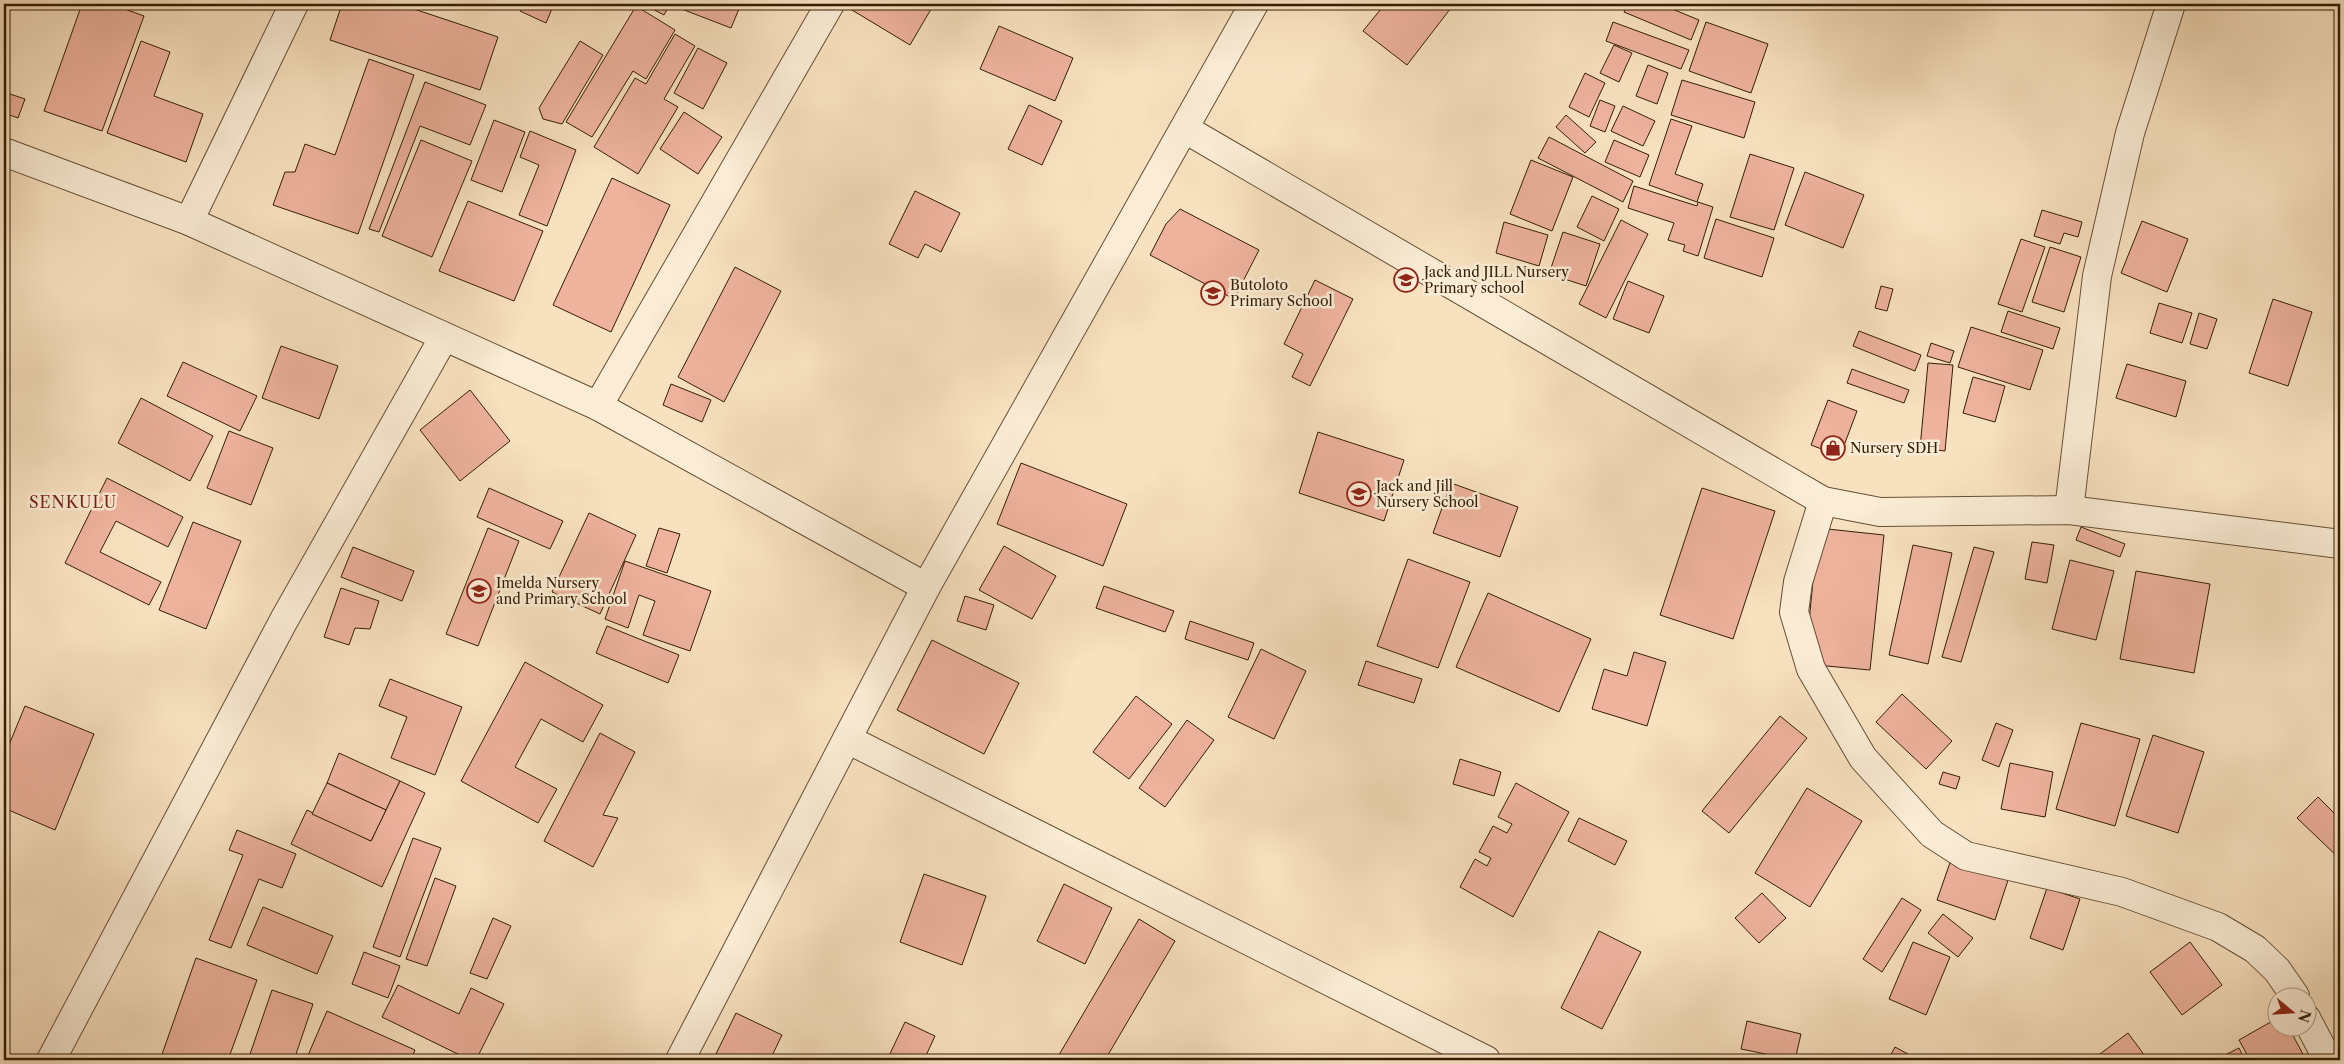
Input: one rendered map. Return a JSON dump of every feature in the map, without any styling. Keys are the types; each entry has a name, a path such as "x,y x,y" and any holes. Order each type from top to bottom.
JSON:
{"street":[{"path":"189,221 294,4"},
{"path":"598,406 830,4"},
{"path":"680,1060 926,587 1254,4"},
{"path":"2069,510 2097,276 2130,133 2170,4"},
{"path":"1185,129 1823,501 1880,512 2069,510 2340,544"},
{"path":"4,152 189,221 598,406 926,587"},
{"path":"51,1060 284,620 444,337"},
{"path":"1823,501 1798,582 1794,612 1811,669 1863,758 1932,834 1966,856 2122,892 2218,927 2255,949 2277,970 2287,986"},
{"path":"847,739 1486,1060"},
{"path":"2315,1036 2328,1060"}],"building":[{"path":"82,4 111,4 144,16 102,131 44,111"},
{"path":"342,4 399,4 498,37 480,90 330,40"},
{"path":"524,4 554,4 546,23 520,11"},
{"path":"643,4 670,4 664,15"},
{"path":"681,4 741,4 731,28 679,8"},
{"path":"856,4 896,4 901,7 903,4 934,4 910,45 852,10"},
{"path":"1385,4 1454,4 1407,65 1363,31"},
{"path":"1627,4 1660,4 1699,20 1691,40 1624,12"},
{"path":"636,6 675,30 646,79 633,71 592,137 566,122"},
{"path":"1613,22 1689,50 1681,69 1606,41"},
{"path":"1706,22 1768,44 1751,93 1689,71"},
{"path":"999,26 1073,58 1055,101 980,69"},
{"path":"675,34 695,46 664,99 678,107 638,174 594,147 635,78 646,84"},
{"path":"141,41 170,52 154,96 203,114 186,162 107,133"},
{"path":"580,41 603,55 562,124 543,119 539,108"},
{"path":"1614,45 1632,53 1619,82 1600,73"},
{"path":"698,48 727,63 703,109 674,93"},
{"path":"369,59 414,75 358,234 273,205 285,172 295,172 305,144 335,155"},
{"path":"1648,65 1668,73 1657,104 1636,96"},
{"path":"1585,73 1605,83 1589,117 1569,107"},
{"path":"1682,80 1755,102 1744,138 1671,115"},
{"path":"425,82 486,105 470,145 420,126 379,232 369,229"},
{"path":"4,92 25,99 18,118 4,113"},
{"path":"1600,100 1615,106 1605,132 1590,126"},
{"path":"1029,105 1062,121 1042,165 1008,149"},
{"path":"1623,106 1655,121 1643,146 1611,131"},
{"path":"684,112 722,137 698,174 660,149"},
{"path":"1566,115 1596,142 1585,153 1556,127"},
{"path":"1671,119 1692,126 1675,174 1703,184 1697,202 1649,185"},
{"path":"494,120 525,132 502,192 471,180"},
{"path":"530,131 576,150 547,226 519,215 539,165 520,157"},
{"path":"1549,137 1633,181 1623,202 1538,158"},
{"path":"421,140 472,161 432,257 382,236"},
{"path":"1614,140 1649,155 1640,177 1605,162"},
{"path":"1750,154 1794,168 1774,230 1730,217"},
{"path":"1531,160 1573,177 1552,231 1510,214"},
{"path":"1805,172 1864,195 1843,248 1785,225"},
{"path":"612,178 670,205 611,332 553,305"},
{"path":"1634,186 1697,206 1698,202 1713,207 1698,256 1683,251 1685,245 1668,240 1674,223 1628,208"},
{"path":"915,191 960,213 941,252 925,244 918,258 889,244"},
{"path":"1592,196 1619,209 1604,241 1577,227"},
{"path":"468,201 543,231 514,301 439,271"},
{"path":"1180,209 1259,250 1234,299 1150,255 1166,224"},
{"path":"2042,210 2082,222 2078,237 2064,233 2060,244 2034,236"},
{"path":"1716,219 1774,238 1762,277 1704,258"},
{"path":"1621,220 1648,234 1606,318 1579,304"},
{"path":"2142,221 2188,239 2167,292 2121,273"},
{"path":"1504,222 1548,235 1539,266 1496,253"},
{"path":"1563,232 1600,244 1586,286 1549,274"},
{"path":"2021,239 2045,247 2022,312 1998,304"},
{"path":"2050,247 2081,257 2064,312 2032,302"},
{"path":"735,267 781,291 724,402 678,377"},
{"path":"1315,280 1353,299 1310,386 1292,377 1303,354 1284,344"},
{"path":"1628,281 1664,296 1649,333 1613,319"},
{"path":"1881,286 1893,289 1887,311 1875,308"},
{"path":"2273,299 2312,312 2288,386 2249,373"},
{"path":"2159,303 2192,313 2182,343 2150,333"},
{"path":"2008,311 2060,328 2053,349 2001,332"},
{"path":"2199,313 2217,319 2207,349 2190,344"},
{"path":"1971,327 2043,350 2030,390 1958,367"},
{"path":"1859,331 1921,355 1915,371 1853,346"},
{"path":"1931,343 1954,351 1950,363 1927,356"},
{"path":"281,346 338,366 319,419 262,398"},
{"path":"183,362 257,396 240,431 167,396"},
{"path":"1928,363 1953,365 1945,451 1920,448"},
{"path":"2127,364 2186,381 2176,417 2116,398"},
{"path":"1852,369 1909,390 1904,403 1847,383"},
{"path":"1973,377 2005,386 1995,422 1963,413"},
{"path":"671,384 711,400 702,422 663,405"},
{"path":"470,390 510,441 460,481 420,430"},
{"path":"141,398 213,436 190,481 118,443"},
{"path":"1828,400 1857,411 1840,456 1811,445"},
{"path":"229,431 273,448 251,505 207,488"},
{"path":"1318,432 1404,460 1384,521 1299,493"},
{"path":"1021,463 1127,504 1103,566 997,524"},
{"path":"107,478 183,517 168,547 116,521 100,552 161,582 149,605 65,563"},
{"path":"1451,483 1518,507 1500,557 1433,533"},
{"path":"489,488 563,521 550,549 477,517"},
{"path":"1702,488 1775,511 1733,639 1660,615"},
{"path":"589,513 636,535 600,614 552,592"},
{"path":"193,522 241,541 206,629 159,610"},
{"path":"2081,527 2125,544 2120,557 2076,540"},
{"path":"488,528 519,541 478,646 446,634"},
{"path":"659,528 680,534 667,573 646,566"},
{"path":"1818,528 1884,535 1870,670 1805,664"},
{"path":"2032,542 2054,545 2047,583 2025,579"},
{"path":"1913,545 1952,553 1928,664 1889,655"},
{"path":"1004,546 1056,576 1032,619 979,590"},
{"path":"353,547 414,571 402,601 341,577"},
{"path":"1974,547 1994,552 1961,662 1942,657"},
{"path":"1408,559 1470,582 1438,668 1377,646"},
{"path":"2070,560 2114,571 2096,640 2052,629"},
{"path":"625,561 711,591 690,651 643,635 655,601 639,595 628,628 605,619"},
{"path":"2136,571 2210,584 2194,673 2120,659"},
{"path":"1104,586 1174,611 1165,632 1096,608"},
{"path":"341,588 379,601 370,629 355,628 349,645 324,637"},
{"path":"1488,593 1591,639 1559,712 1456,667"},
{"path":"965,596 994,605 986,630 957,621"},
{"path":"1190,621 1254,643 1248,660 1185,639"},
{"path":"607,626 679,655 668,683 596,653"},
{"path":"932,640 1019,683 984,754 897,710"},
{"path":"1261,649 1306,671 1274,739 1228,717"},
{"path":"1634,652 1666,662 1647,726 1592,709 1604,669 1627,676"},
{"path":"1366,661 1422,679 1414,703 1358,685"},
{"path":"525,662 603,705 583,742 541,719 515,767 557,789 538,823 461,781"},
{"path":"390,679 462,707 435,775 391,758 407,717 379,706"},
{"path":"1902,694 1952,741 1926,769 1876,722"},
{"path":"1136,696 1172,724 1129,779 1093,752"},
{"path":"25,706 94,734 55,830 4,808 4,757"},
{"path":"1780,716 1807,738 1729,833 1702,811"},
{"path":"1187,720 1214,740 1165,807 1139,788"},
{"path":"1996,723 2013,730 1999,767 1982,760"},
{"path":"2081,723 2140,739 2115,826 2056,809"},
{"path":"600,733 635,752 603,815 618,818 593,867 544,841"},
{"path":"2153,735 2204,752 2178,833 2126,816"},
{"path":"339,753 400,781 386,810 327,783"},
{"path":"1460,759 1501,772 1494,796 1453,784"},
{"path":"2010,763 2053,772 2045,817 2001,809"},
{"path":"1943,772 1960,777 1956,789 1939,784"},
{"path":"400,781 425,793 382,887 291,844 307,810 371,841"},
{"path":"327,783 386,810 371,841 312,814"},
{"path":"1516,783 1569,812 1513,917 1460,887 1475,859 1487,866 1491,858 1479,852 1493,826 1507,833 1512,824 1498,817"},
{"path":"1807,788 1862,821 1810,907 1755,873"},
{"path":"2318,797 2340,819 2340,859 2297,818"},
{"path":"1579,818 1627,841 1615,865 1568,841"},
{"path":"237,830 296,854 282,888 259,879 231,948 209,940 243,855 229,850"},
{"path":"413,838 441,848 400,957 373,947"},
{"path":"1953,854 2010,874 1995,920 1937,900"},
{"path":"924,874 986,896 962,965 900,942"},
{"path":"435,878 456,886 427,966 406,959"},
{"path":"1064,884 1112,908 1085,964 1037,941"},
{"path":"2047,888 2080,899 2063,950 2030,938"},
{"path":"1762,893 1786,918 1759,943 1735,918"},
{"path":"1902,898 1921,910 1882,972 1863,959"},
{"path":"263,907 333,936 317,974 247,945"},
{"path":"1943,914 1973,938 1958,957 1928,933"},
{"path":"493,918 511,926 487,979 470,973"},
{"path":"1139,919 1175,941 1105,1060 1056,1060"},
{"path":"1599,931 1641,952 1602,1029 1561,1008"},
{"path":"1913,942 1950,957 1926,1015 1889,999"},
{"path":"2190,942 2222,985 2182,1015 2150,972"},
{"path":"364,952 400,966 388,998 352,984"},
{"path":"196,958 257,980 228,1060 160,1060"},
{"path":"398,985 459,1014 471,988 504,1004 476,1060 470,1060 382,1017"},
{"path":"272,990 313,1004 294,1060 248,1060"},
{"path":"327,1011 415,1050 411,1060 343,1060 338,1058 337,1060 306,1060"},
{"path":"736,1013 782,1035 770,1060 719,1060 714,1058"},
{"path":"1747,1021 1801,1034 1795,1060 1741,1049"},
{"path":"905,1022 935,1036 924,1060 887,1060"},
{"path":"2266,1025 2266,1036 2293,1036 2306,1060 2250,1060 2239,1040"},
{"path":"2128,1033 2148,1060 2098,1060 2096,1057"},
{"path":"1895,1047 1919,1060 1888,1060"},
{"path":"2239,1048 2245,1060 2215,1060"}],"place":[{"name":"Jack and JILL Nursery Primary school","path":"1406,280"},
{"name":"Butoloto Primary School","path":"1213,293"},
{"name":"Nursery SDH","path":"1833,448"},
{"name":"Jack and Jill Nursery School","path":"1359,494"},
{"name":"Imelda Nursery and Primary School","path":"479,591"}],"district":[{"name":"SENKULU","path":"73,502"}]}
